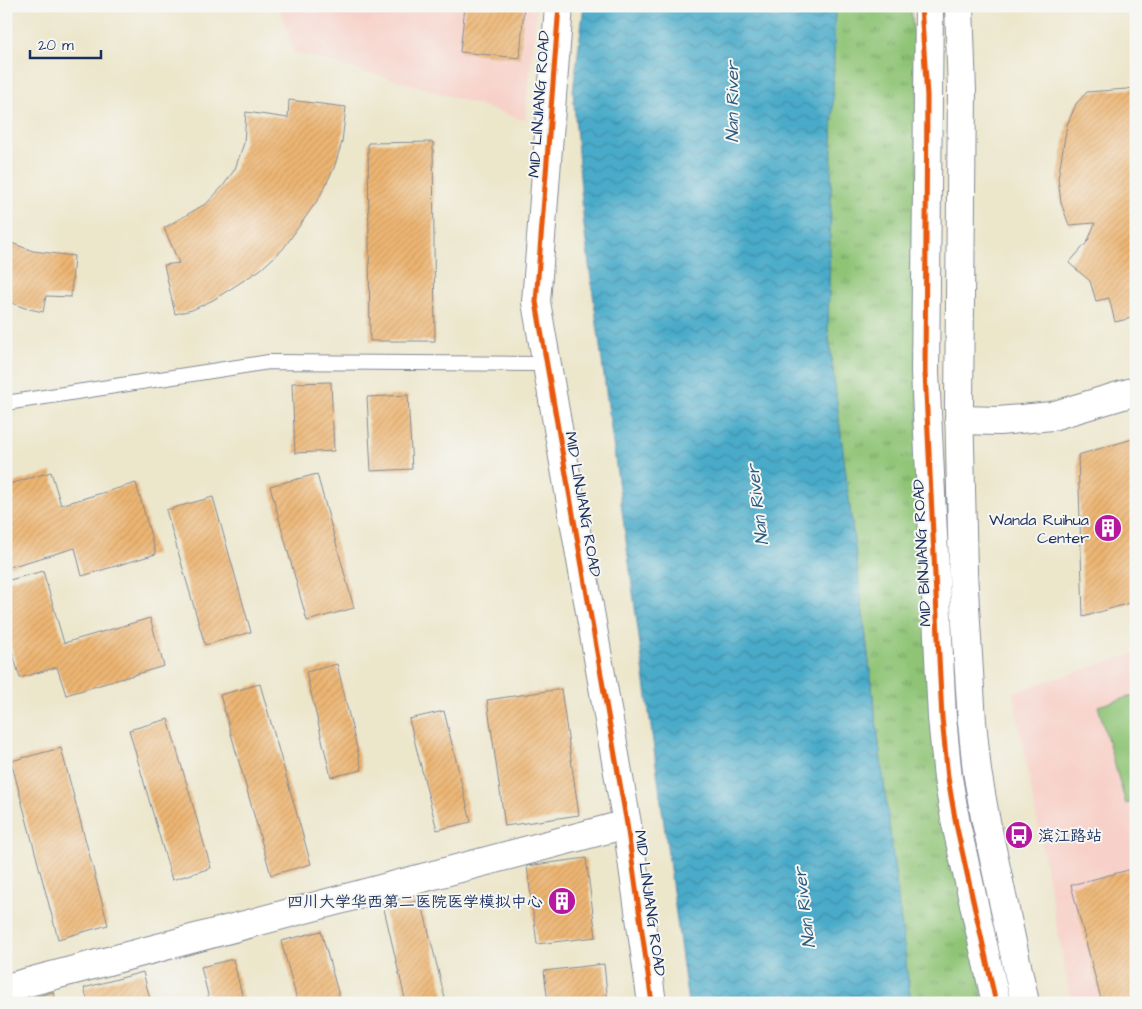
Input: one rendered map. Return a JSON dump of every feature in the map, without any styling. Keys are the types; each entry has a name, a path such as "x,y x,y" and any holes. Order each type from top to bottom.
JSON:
{"main road":[{"name":"MID LINJIANG ROAD","path":"558,6 536,302 627,824 652,1003"},
{"name":"MID BINJIANG ROAD","path":"921,6 928,96"},
{"name":"MID BINJIANG ROAD","path":"929,6 925,372 942,718 948,778 956,824 996,1003"},
{"path":"959,6 962,92 959,420 962,573 977,771 1025,1003"},
{"path":"962,92 971,6"},
{"path":"959,420 998,421 1052,416 1136,391"},
{"path":"6,988 627,824"}],"lane":[{"path":"6,402 269,362 546,364"}],"shaded area":[{"path":"279,6 537,6 525,120 414,85 293,52"},
{"path":"1136,653 1136,1003 1071,1003 1013,692"}],"green space":[{"path":"835,6 911,6 917,75 918,425 983,1003 911,1003 828,330"},
{"path":"1136,695 1136,801 1126,804 1098,706"}],"water":[{"name":"Nan River","path":"584,6 835,6 828,330 911,1003 688,1003 584,227 573,91"}],"building":[{"path":"465,6 524,6 520,58 460,52"},
{"path":"1136,87 1136,317 1115,322 1109,298 1096,301 1090,281 1069,263 1088,241 1095,223 1069,225 1061,203 1058,178 1067,125 1076,104 1087,92"},
{"path":"289,100 346,107 342,142 334,168 319,198 283,249 260,270 213,300 192,310 175,314 164,265 179,263 164,228 207,203 223,186 235,169 244,143 246,112 288,118"},
{"path":"433,142 435,341 370,341 368,143"},
{"path":"6,241 33,251 74,256 71,297 46,296 43,312 6,301"},
{"path":"331,382 334,451 295,453 292,383"},
{"path":"408,395 412,469 371,471 367,397"},
{"name":"Wanda Ruihua Center","path":"1136,438 1136,601 1083,617 1078,455"},
{"path":"51,472 61,505 136,483 156,554 82,576 75,548 6,568 6,485"},
{"path":"317,474 354,608 307,621 270,486"},
{"path":"213,497 251,632 205,645 166,510"},
{"path":"43,571 64,643 150,618 164,666 66,695 57,667 20,678 6,631 6,581"},
{"path":"337,664 362,770 331,777 306,672"},
{"path":"260,684 311,864 271,875 220,695"},
{"path":"561,689 579,815 505,826 487,700"},
{"path":"444,711 471,822 437,830 409,719"},
{"path":"168,719 211,868 172,880 129,730"},
{"path":"61,748 108,925 58,939 11,761"},
{"name":"四川大学华西第二医院医学模拟中心","path":"586,858 596,937 537,944 527,866"},
{"path":"1136,868 1136,1003 1102,1003 1071,885"},
{"path":"421,900 446,1003 406,1003 384,909"},
{"path":"321,931 341,1003 298,1003 281,941"},
{"path":"233,959 244,1003 210,1003 201,967"},
{"path":"604,964 608,1003 548,1003 544,971"},
{"path":"143,972 151,1003 88,1003 84,988"},
{"path":"53,992 56,1003 18,1003 18,1002"}],"cycle path":[{"path":"559,6 536,302 627,824 652,1003"},
{"path":"921,6 927,96 925,372 942,718 948,778 956,824 996,1003"}],"place":[{"name":"Wanda Ruihua Center","path":"1108,528"},
{"name":"滨江路站","path":"1019,835"},
{"name":"四川大学华西第二医院医学模拟中心","path":"562,901"}]}
